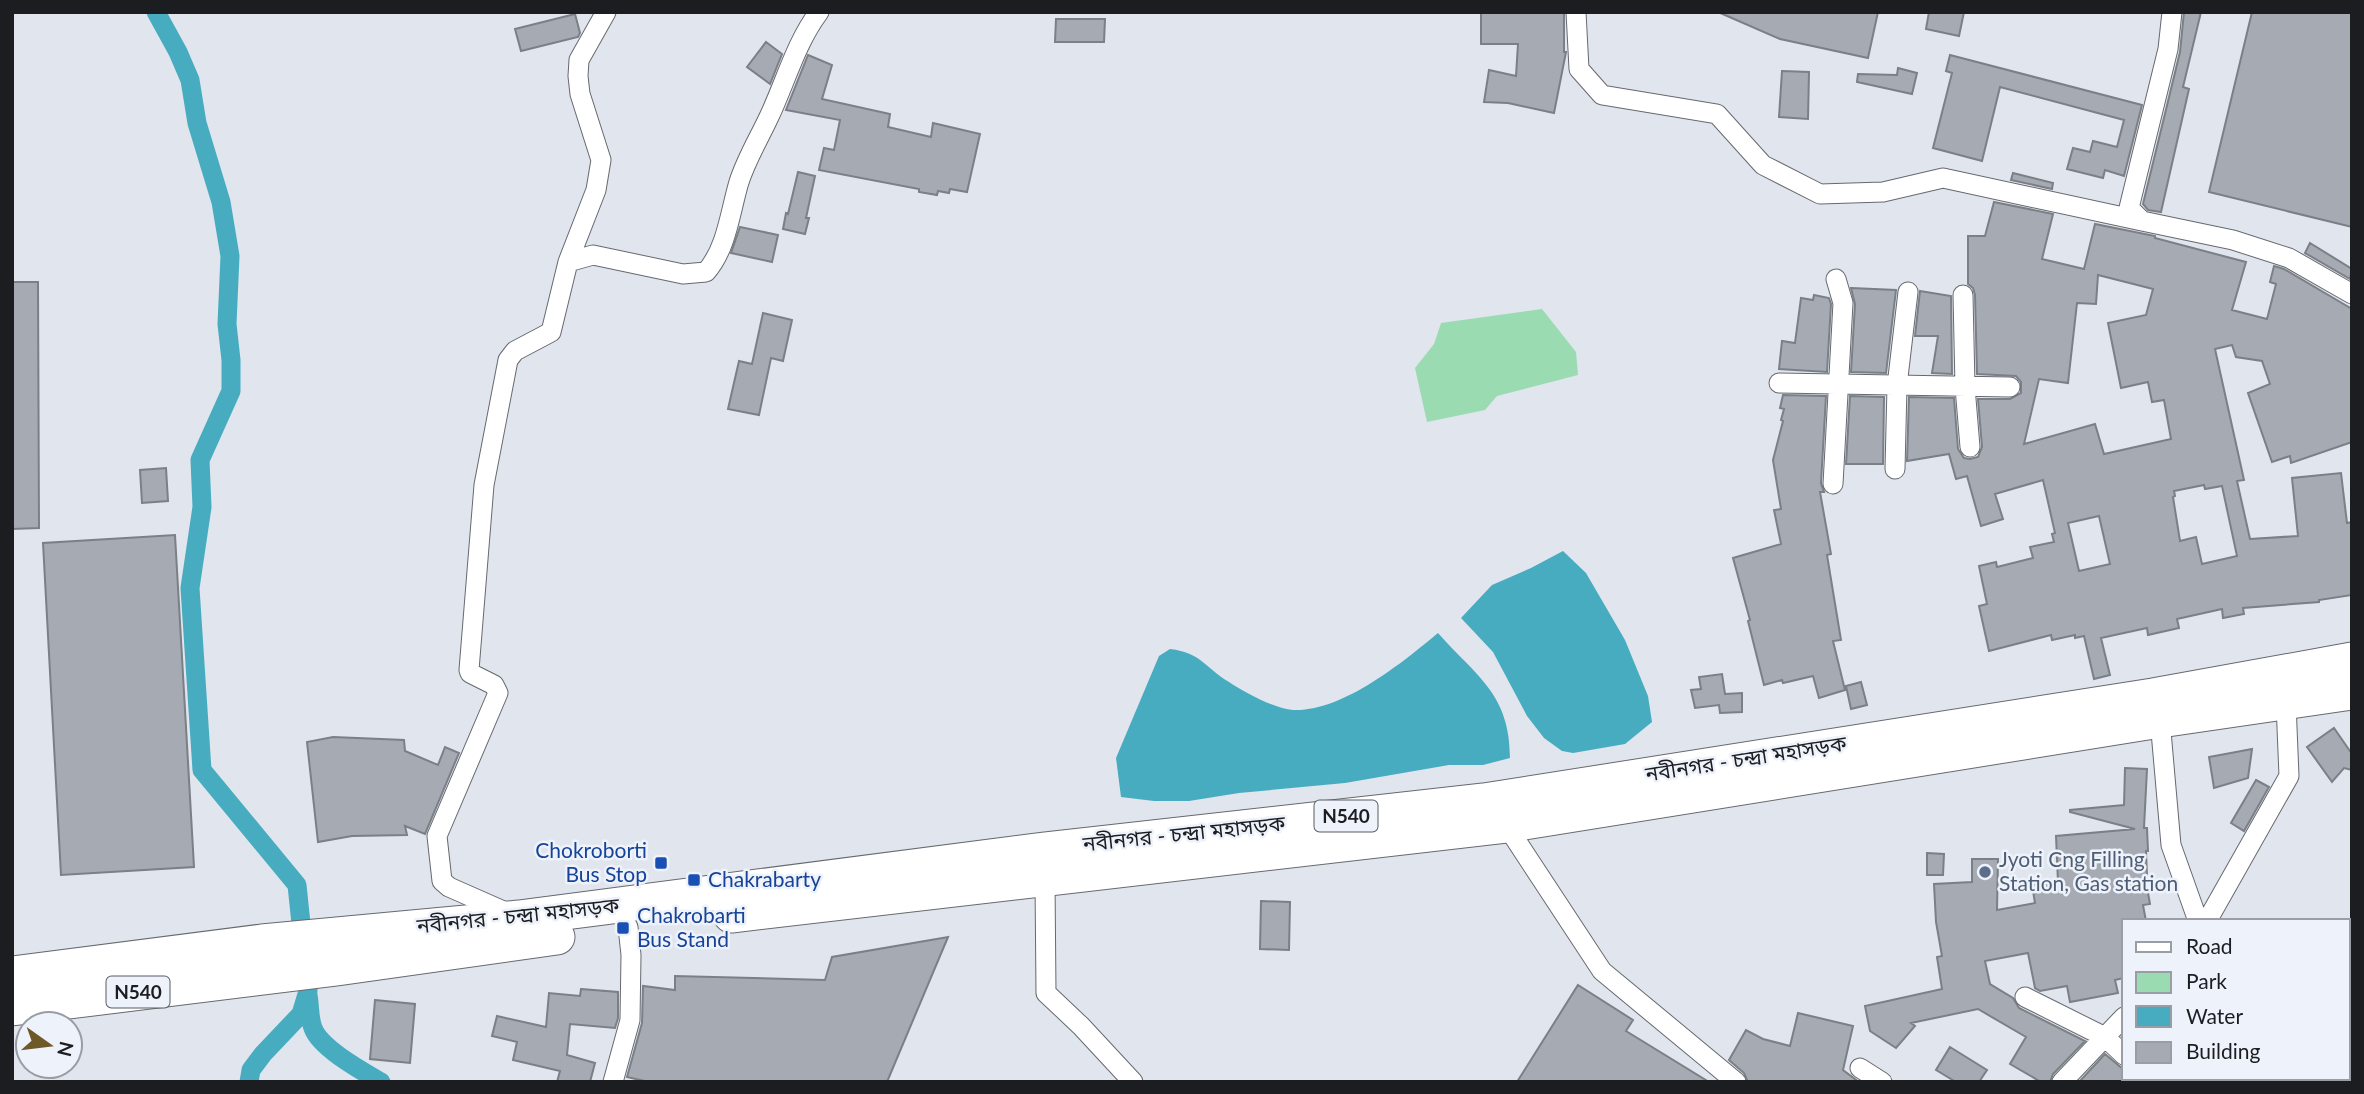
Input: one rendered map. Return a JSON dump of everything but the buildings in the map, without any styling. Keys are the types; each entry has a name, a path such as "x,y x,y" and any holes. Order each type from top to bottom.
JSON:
{"highway":[{"name":"নবীনগর - চন্দ্রা মহাসড়ক","path":"12,974 262,942 336,951 628,927 938,878 1484,800 2153,696 2352,660"},
{"name":"নবীনগর - চন্দ্রা মহাসড়ক","path":"12,1008 265,977 336,951 519,918 938,878 1045,880 1506,825 2160,720 2352,692"}],"street":[{"path":"519,918 449,887 442,881 436,841 498,693 494,685 470,673 484,485 508,360 515,351 551,332 568,262 596,190 601,160 580,94 579,60 606,12"},
{"path":"568,262 593,256 683,274 706,272 716,259 746,162 768,119 800,42 819,12"},
{"path":"1576,12 1579,69 1602,95 1717,114 1763,165 1820,194 1883,192 1943,178 2233,240 2289,258 2352,294"},
{"path":"2142,221 2129,208 2168,49 2172,12"},
{"path":"1833,484 1843,303 1836,279"},
{"path":"1895,469 1897,386 1908,292"},
{"path":"1963,295 1969,447"},
{"path":"1779,383 2010,387"},
{"path":"2208,919 2289,776 2286,703"},
{"path":"2160,720 2171,845 2197,919"},
{"path":"1506,825 1602,971 1736,1082"},
{"path":"1045,880 1046,993 1133,1082"},
{"path":"613,1082 630,1020 631,956 628,927"},
{"path":"2025,997 2105,1037 2122,1053"},
{"path":"2062,1082 2122,1019"},
{"path":"1860,1068 1882,1082"}],"green space":[{"path":"1542,309 1576,352 1578,375 1497,396 1485,410 1427,422 1415,368 1434,344 1441,323"}],"water":[{"path":"1563,551 1586,573 1625,640 1648,696 1652,722 1625,744 1573,753 1562,751 1544,738 1527,716 1493,652 1461,618 1492,585"},
{"path":"1438,633 1478,675 1498,702 1509,736 1510,758 1483,765 1449,765 1345,783 1239,793 1189,801 1121,797 1116,758 1159,656 1170,649 1196,657 1229,682 1260,699 1293,710 1331,703 1370,684"}],"waterway":[{"path":"156,12 190,80 197,123 221,202 230,256 227,324 231,391 200,460 202,507 190,588 202,770 297,885 308,991 301,1014 263,1054 251,1070 249,1082"},
{"path":"308,995 312,1024 317,1036 342,1058 381,1082"}],"place":[{"name":"Chokroborti Bus Stop","path":"661,863"},
{"name":"Jyoti Cng Filling Station, Gas station","path":"1985,872"},
{"name":"Chakrabarty","path":"694,880"},
{"name":"Chakrobarti Bus Stand","path":"623,928"}]}
